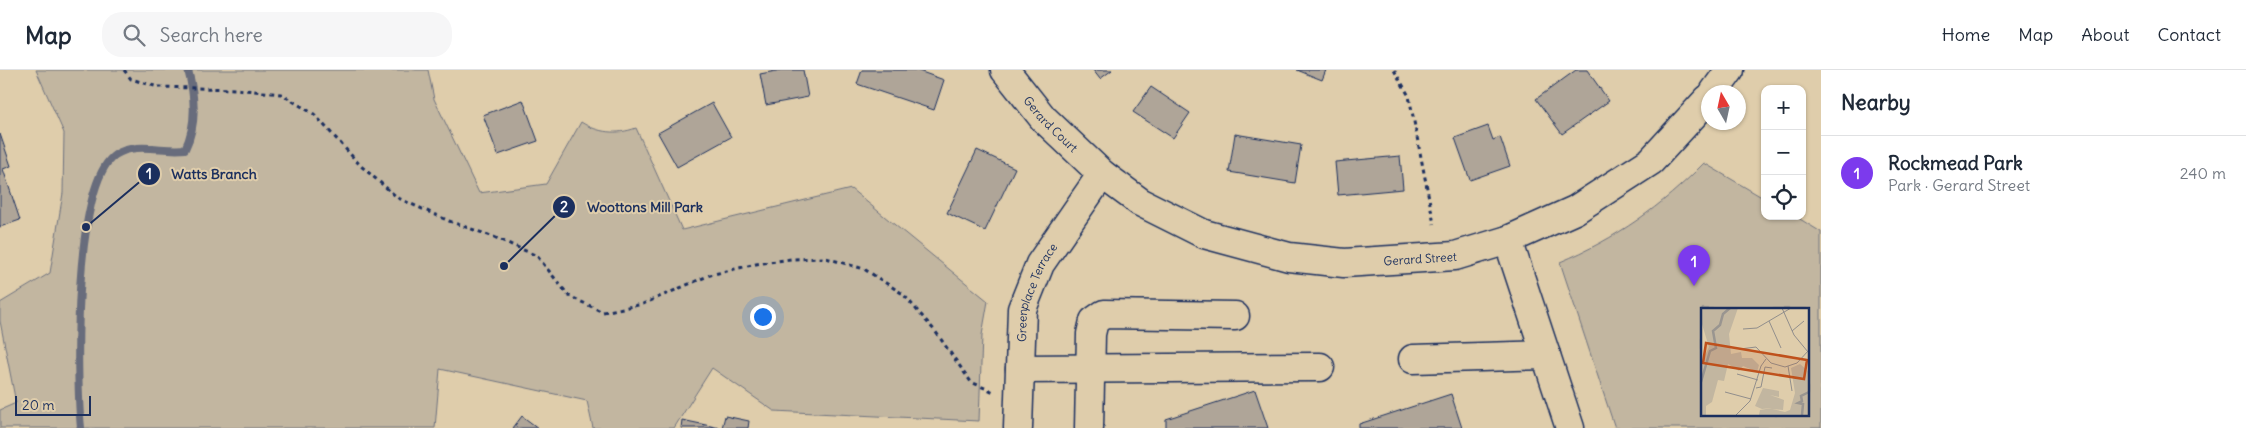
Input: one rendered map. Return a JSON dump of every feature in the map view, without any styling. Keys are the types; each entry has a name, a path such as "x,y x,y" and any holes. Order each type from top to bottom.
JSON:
{"street":[{"name":"Gerard Court","path":"1005,70 1042,118 1102,174"},
{"path":"1719,85 1730,70"},
{"name":"Gerard Street","path":"1102,174 1140,202 1204,234 1289,257 1344,263 1454,256 1508,240 1575,210 1651,160 1701,106"},
{"name":"Greenplace Terrace","path":"1018,428 1022,309 1040,264 1102,174"},
{"path":"1508,240 1570,428"},
{"path":"1089,428 1091,334 1094,321 1104,314 1235,316"},
{"path":"1413,358 1546,356"},
{"path":"1020,380 1090,368 1320,367"}],"path":[{"path":"124,70 131,79 158,87 209,88 281,94 314,114 361,166 398,198 538,256 568,296 603,312 643,304 710,275 791,259 826,258 864,269 903,294 935,331 971,382 996,392 1020,380"},
{"path":"1394,70 1409,96 1434,224"}],"shaded area":[{"path":"36,70 428,70 434,99 479,193 546,184 581,122 594,129 608,132 622,132 636,128 682,230 851,189 988,301 982,335 979,421 774,411 712,368 674,428 593,428 587,401 440,369 435,428 0,428 0,410 16,403 0,321 0,303 50,273 63,193 64,133"},
{"path":"1704,163 1761,197 1761,220 1802,220 1821,232 1821,428 1615,428 1560,262 1619,232 1655,207"}],"building":[{"path":"781,70 803,70 808,97 766,105 760,74"},
{"path":"862,70 916,70 944,80 934,110 857,84"},
{"path":"1093,70 1112,70 1100,79"},
{"path":"1297,70 1326,70 1322,80"},
{"path":"1576,70 1587,70 1609,101 1562,134 1536,99"},
{"path":"1151,87 1190,113 1173,138 1133,112"},
{"path":"523,100 538,141 498,155 483,115"},
{"path":"712,103 731,137 677,167 658,133"},
{"path":"1488,126 1493,140 1500,137 1510,166 1470,180 1455,138"},
{"path":"0,134 11,166 3,169 20,220 0,227"},
{"path":"1235,134 1301,145 1295,183 1229,172"},
{"path":"977,150 1015,168 985,231 947,213"},
{"path":"1400,156 1403,189 1338,195 1335,162"},
{"path":"1255,390 1268,428 1166,428 1166,419"},
{"path":"1451,394 1462,428 1359,428 1359,424"},
{"path":"522,416 538,428 513,428"},
{"path":"725,416 749,421 748,428 722,428"},
{"path":"682,420 720,428 681,428"}],"waterway":[{"path":"81,428 78,327 84,241 91,203 101,173 115,155 123,151 141,148 185,149 192,130 194,110 188,70"}],"place":[{"name":"Watts Branch","path":"86,227"},
{"name":"Woottons Mill Park","path":"504,266"},
{"name":"Rockmead Park","path":"1694,286"}]}
